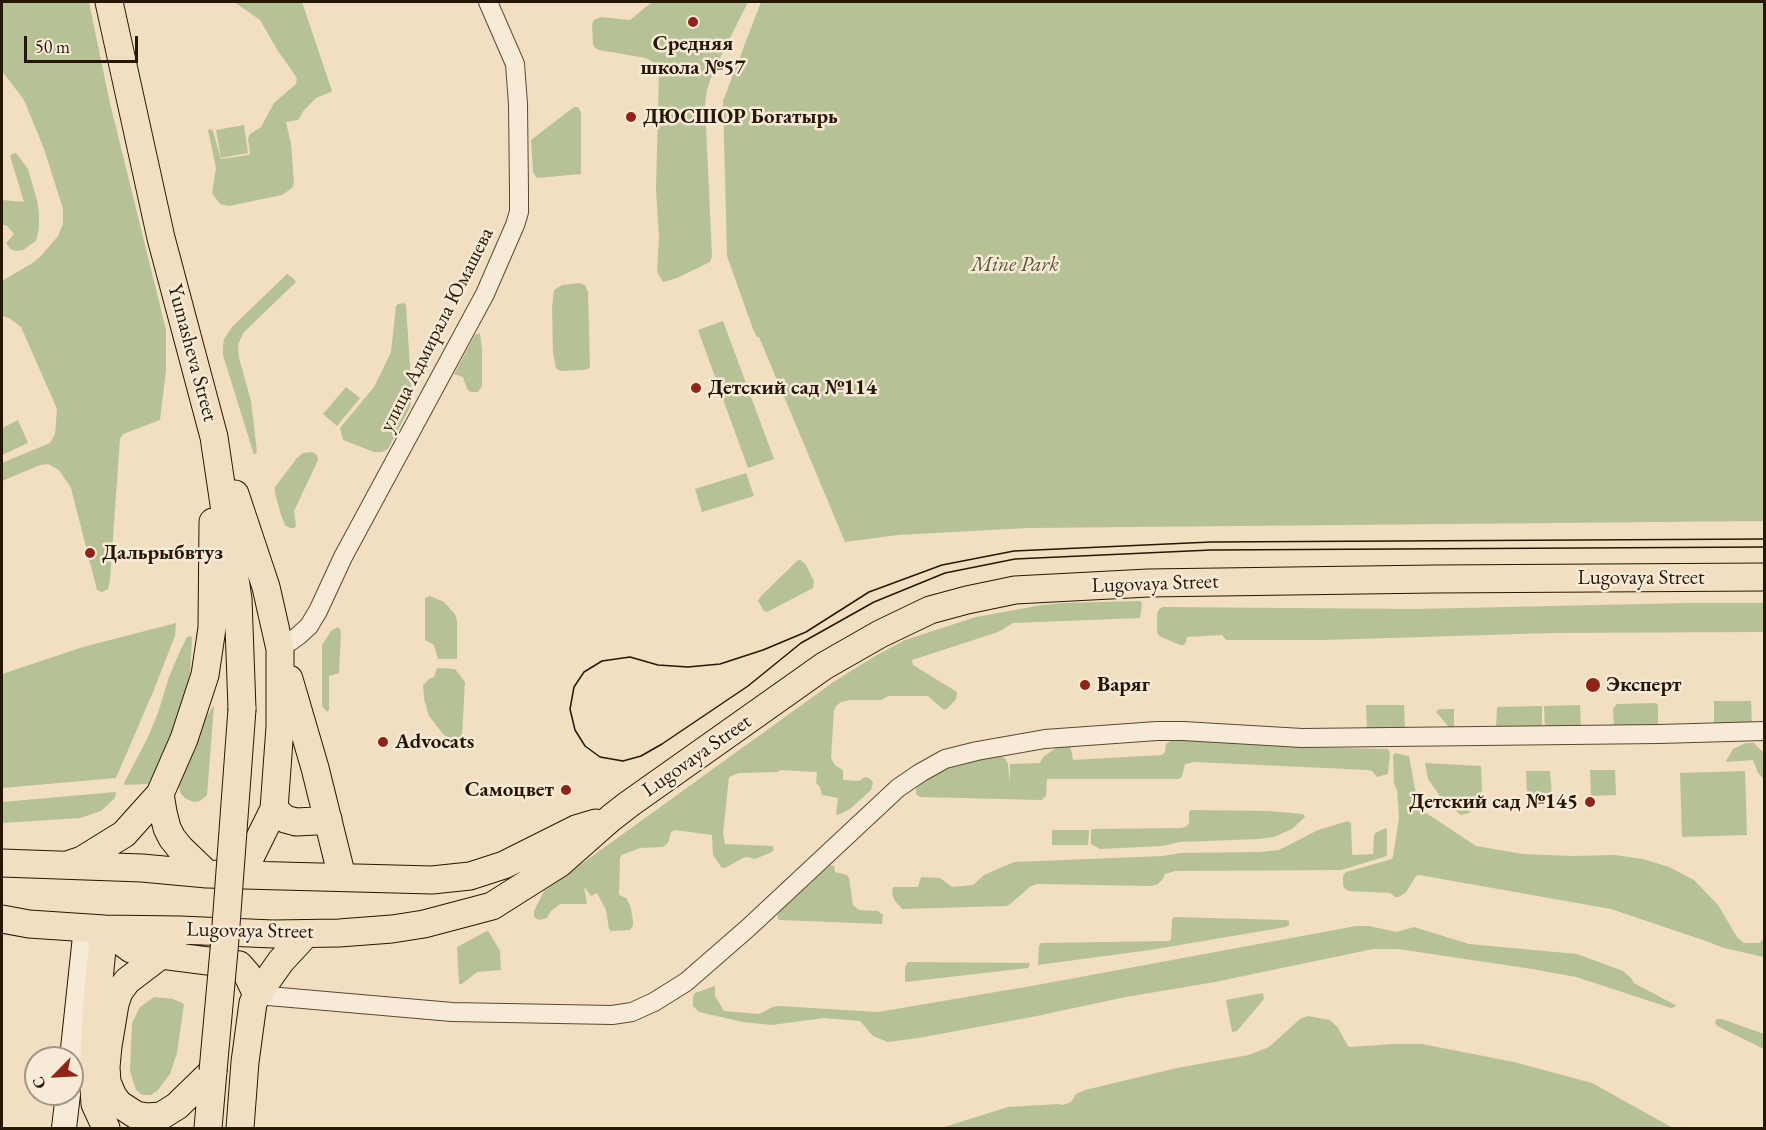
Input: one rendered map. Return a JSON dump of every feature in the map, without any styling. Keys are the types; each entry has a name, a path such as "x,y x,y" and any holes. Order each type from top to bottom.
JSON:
{"main road":[{"name":"Yumasheva Street","path":"109,2 159,227 214,437 238,599 242,709 208,1128"},
{"path":"214,437 266,587 280,649 280,727 274,809 242,874"},
{"path":"66,865 82,860 124,834 160,794 184,739 205,675 212,628 214,437"},
{"name":"Lugovaya Street","path":"4,921 95,928 306,933 424,924 492,906 560,863 611,818 824,666 880,634 930,610 1016,590 1148,584 1764,577"},
{"path":"238,599 255,593 262,598 280,649 315,768 342,876"},
{"path":"197,698 220,691 227,693 242,709"},
{"path":"160,794 167,828 172,838 207,874"},
{"path":"274,809 285,819 296,822 327,819"},
{"name":"Lugovaya Street","path":"2,863 142,868 207,874 432,880 470,876 504,865 576,829 611,818"},
{"path":"95,928 131,949 239,965 247,974 256,995"},
{"path":"95,928 97,1000 93,1075 95,1104 106,1128"},
{"path":"180,930 161,955 127,981 119,992 115,1004 106,1067 108,1082 112,1096 119,1104 136,1115 161,1116 177,1106 213,1071"},
{"path":"240,1128 245,1062 256,995 306,933"}],"street":[{"name":"улица Адмирала Юмашева","path":"280,649 309,626 318,611 343,557 485,294 515,225 519,212 519,191 515,64 488,2"},
{"path":"256,995 452,1012 600,1015 632,1012 654,1002 686,981 748,928 898,788 945,759 977,751 1045,740 1179,730 1302,738 1659,734 1764,730"},
{"path":"74,1046 95,928"},
{"path":"64,1128 67,1106"}],"green space":[{"path":"2,2 89,2 109,99 166,330 166,370 160,420 123,434 120,439 110,580 108,589 102,592 97,590 71,488 59,470 48,464 40,465 2,481 2,463 50,443 55,434 57,409 21,327 2,316 2,281 34,262 58,236 63,224 63,209 44,149 24,100 2,71"},
{"path":"234,2 302,2 332,91 316,98 298,120 286,122 291,144 294,183 292,188 282,195 229,206 220,204 212,193 216,168 208,130 213,131 221,159 249,155 248,138 250,134 261,127 274,103 296,84 297,78 260,20"},
{"path":"652,2 748,2 713,72 705,104 712,256 710,262 677,278 663,282 657,272 659,238 656,188 659,72 653,62 646,58 595,48 592,24 594,20 601,17 630,20"},
{"name":"Mine Park","path":"761,2 1764,2 1764,521 1028,528 898,535 845,542 759,337 753,329 727,256 723,101"},
{"path":"574,107 578,107 581,112 581,174 537,178 533,172 531,140"},
{"path":"244,125 248,153 221,158 216,130"},
{"path":"16,153 28,169 37,200 39,228 36,241 23,250 16,251 10,249 6,243 14,234 6,225 2,225 2,200 24,202 10,156"},
{"path":"287,274 296,282 243,333 238,345 239,358 251,401 257,452 254,455 223,355 224,339 232,327"},
{"path":"579,283 585,285 588,292 590,368 560,371 556,368 553,353 554,290 562,285"},
{"path":"404,303 406,305 412,397 410,407 388,449 374,452 343,440 340,428 374,387 391,352 396,306"},
{"path":"723,321 774,459 748,468 698,330"},
{"path":"479,333 482,348 482,386 478,392 470,392 463,377 454,374 475,335"},
{"path":"346,387 360,398 337,426 323,414"},
{"path":"18,420 28,443 2,455 2,428"},
{"path":"312,452 317,455 318,460 294,511 296,526 290,528 285,525 281,515 275,487 297,458 303,453"},
{"path":"746,473 754,496 702,512 695,489"},
{"path":"798,560 806,565 814,581 813,588 767,612 764,611 758,601 761,596"},
{"path":"430,596 444,602 455,614 457,659 438,659 434,645 425,640 425,598"},
{"path":"1140,601 1142,603 1140,618 1013,623 998,632 912,660 913,665 957,692 956,699 944,710 928,696 888,696 881,700 841,702 834,711 831,758 835,765 843,770 843,780 859,781 865,777 869,778 873,782 871,790 850,809 838,815 836,814 838,798 822,795 816,783 816,772 781,770 739,773 729,777 723,833 725,844 772,846 774,849 755,859 743,858 722,868 713,855 712,835 675,830 671,832 668,843 663,847 640,848 622,855 619,895 626,898 630,905 633,926 630,930 611,931 606,910 597,893 591,896 584,887 587,904 560,904 551,911 547,918 539,920 534,917 534,911 544,891 832,683 905,640 976,617 1042,605"},
{"path":"1764,603 1764,632 1551,633 1324,640 1226,640 1222,635 1187,637 1184,645 1180,645 1159,636 1157,632 1157,614 1163,607 1415,609"},
{"path":"176,623 175,636 116,778 2,788 2,674 83,647"},
{"path":"338,627 341,631 339,673 329,676 329,710 327,712 322,706 322,645 331,631"},
{"path":"191,636 190,674 176,724 166,749 149,784 125,785 158,713 180,651 187,637"},
{"path":"437,668 455,669 465,682 462,735 459,740 448,739 429,716 423,685 434,677"},
{"path":"1714,701 1751,701 1752,724 1714,725"},
{"path":"1655,703 1658,705 1658,727 1614,728 1613,709 1617,704"},
{"path":"214,705 207,795 200,801 194,802 181,794 179,788 181,777 204,721"},
{"path":"1366,705 1404,705 1405,729 1367,730"},
{"path":"1580,705 1581,730 1545,730 1544,706"},
{"path":"1542,706 1542,726 1537,728 1454,731 1436,712 1439,709 1454,709 1454,728 1496,727 1498,707"},
{"path":"1172,740 1388,749 1390,753 1388,774 1377,777 1368,770 1195,762 1185,764 1179,779 1047,779 1046,796 1042,800 920,797 916,794 916,788 937,773 963,763 1000,756 1005,758 1010,783 1010,764 1040,763 1043,757 1058,747 1070,744 1073,760 1162,755 1166,744"},
{"path":"1746,743 1754,743 1764,753 1764,779 1758,773 1753,760 1726,761 1733,749"},
{"path":"1395,753 1409,756 1416,794 1423,811 1476,846 1523,854 1615,855 1643,859 1669,867 1694,880 1718,905 1737,937 1744,943 1759,943 1764,939 1764,957 1724,948 1611,909 1419,875 1406,892 1399,897 1390,893 1349,891 1344,888 1343,884 1343,876 1346,872 1392,859 1393,856 1399,818 1397,790 1394,783 1393,755"},
{"path":"1425,763 1481,766 1482,790 1477,803 1469,813 1461,815 1444,802 1428,779"},
{"path":"1590,770 1615,770 1616,795 1591,796"},
{"path":"1526,771 1550,771 1552,796 1527,797"},
{"path":"1745,771 1747,835 1682,837 1680,773"},
{"path":"116,792 115,798 101,811 80,818 2,823 2,802"},
{"path":"1191,810 1269,811 1303,814 1305,817 1292,829 1274,837 1100,849 1091,844 1091,830 1094,829 1182,828 1189,823"},
{"path":"1348,821 1351,823 1353,855 1373,854 1375,833 1386,828 1387,855 1341,870 1175,871 1165,874 1158,884 1152,886 1037,884 1005,906 902,909 892,894 893,887 918,887 921,877 940,878 952,887 973,885 984,875 1014,862 1279,850 1318,830"},
{"path":"1052,830 1089,830 1088,845 1052,845"},
{"path":"829,865 834,866 835,872 847,875 849,878 853,905 859,910 878,911 883,915 882,924 779,920 777,915 780,911"},
{"path":"1174,917 1286,920 1289,921 1289,925 1150,950 1038,965 1041,943 1169,941"},
{"path":"1356,926 1369,926 1397,932 1414,927 1469,944 1577,954 1623,971 1634,983 1677,1006 1671,1008 1576,977 1398,949 1373,949 1215,982 888,1042 873,1036 860,1021 824,1018 772,1025 743,1022 699,1012 693,1006 695,993 715,986 715,996 724,1011 759,1014 779,1006 878,1012"},
{"path":"487,931 500,951 501,970 477,972 459,984 457,947"},
{"path":"908,962 1030,964 1028,968 905,982 905,967"},
{"path":"1263,993 1264,999 1237,1031 1232,1032 1226,1000"},
{"path":"154,997 173,999 184,1004 177,1053 170,1074 158,1090 151,1095 142,1095 136,1090 130,1071 132,1023 140,1007"},
{"path":"1308,1016 1330,1020 1351,1047 1422,1044 1514,1062 1592,1083 1673,1128 941,1128 1008,1107 1063,1105 1071,1102 1076,1094 1085,1090 1177,1068 1249,1055 1269,1047 1300,1019"},
{"path":"1717,1019 1764,1034 1764,1049 1717,1026 1715,1022"}],"tram line":[{"path":"1764,539 1211,542 1014,551 942,565 869,592 806,632 763,650 720,664 688,667 658,665 630,657 602,661 584,672 574,687 570,709 575,730 585,746 600,757 623,761 641,756 748,686 801,643 874,602 945,573 1015,559 1211,550 1764,547"}],"place":[{"name":"Средняя школа №57","path":"693,22"},
{"name":"ДЮСШОР Богатырь","path":"631,117"},
{"name":"Детский сад №114","path":"696,388"},
{"name":"Дальрыбвтуз","path":"90,553"},
{"name":"Варяг","path":"1085,685"},
{"name":"Эксперт","path":"1593,685"},
{"name":"Advocats","path":"383,742"},
{"name":"Самоцвет","path":"566,790"},
{"name":"Детский сад №145","path":"1590,802"}]}
